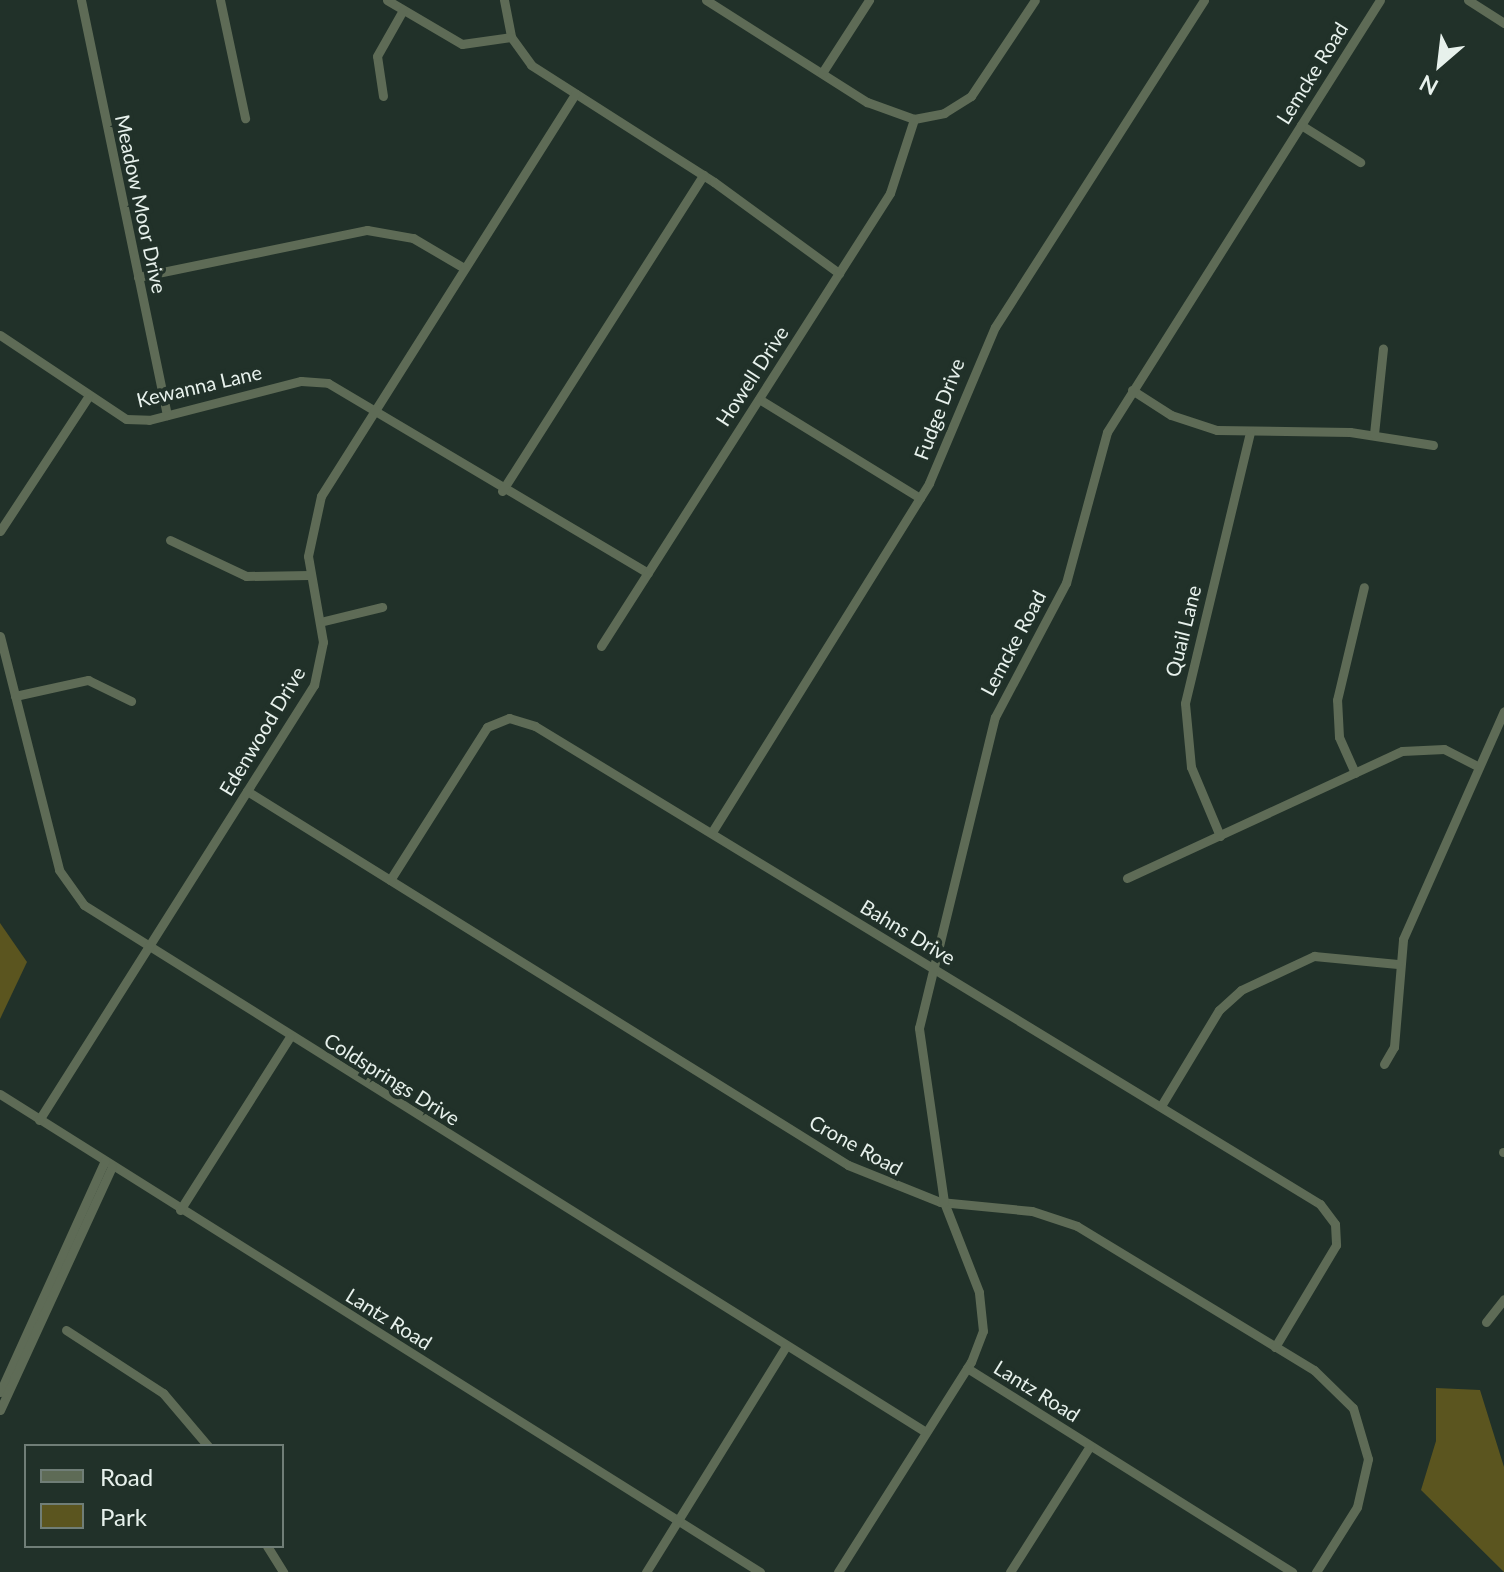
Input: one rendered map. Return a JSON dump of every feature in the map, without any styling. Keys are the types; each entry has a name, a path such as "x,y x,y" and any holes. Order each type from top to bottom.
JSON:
{"street":[{"name":"Meadow Moor Drive","path":"81,0 167,415"},
{"path":"220,0 245,118"},
{"path":"387,0 462,44 511,37"},
{"path":"504,0 511,37 531,65 703,175 839,273"},
{"path":"706,0 867,102 914,119 944,113 971,96 1035,0"},
{"path":"822,73 869,0"},
{"name":"Fudge Drive","path":"712,832 920,498 978,356 1204,0"},
{"name":"Lemcke Road","path":"967,1368 983,1331 982,1302 944,1202 919,1043 930,966 995,717 1066,583 1093,467 1132,390 1380,0"},
{"path":"1468,0 1504,23"},
{"path":"383,96 377,56 403,10"},
{"name":"Edenwood Drive","path":"39,1120 314,685 323,650 309,575 315,510 374,411 575,94"},
{"name":"Howell Drive","path":"601,646 899,176 914,119"},
{"path":"1301,125 1360,162"},
{"path":"502,491 703,175"},
{"path":"138,277 367,230 413,238 464,268"},
{"name":"Kewanna Lane","path":"0,335 88,397 126,419 167,415 309,380 328,383 502,491 648,573"},
{"path":"1374,434 1383,348"},
{"path":"1132,390 1189,422 1250,432 1374,434 1433,445"},
{"path":"0,531 88,397"},
{"path":"759,399 920,498"},
{"name":"Quail Lane","path":"1220,836 1191,767 1185,703 1250,432"},
{"path":"170,540 238,574 309,575"},
{"path":"1355,773 1339,737 1337,700 1364,587"},
{"path":"320,622 382,607"},
{"name":"Coldsprings Drive","path":"0,636 62,879 84,905 290,1037 924,1431"},
{"path":"15,696 88,680 131,701"},
{"path":"1384,1064 1394,1047 1398,964 1411,916 1504,711"},
{"name":"Bahns Drive","path":"390,880 487,727 505,718 535,726 1315,1200 1333,1219 1333,1254 1275,1347"},
{"path":"1127,878 1355,773 1420,747 1452,751 1479,767"},
{"name":"Crone Road","path":"247,791 848,1165 944,1202 1032,1211 1077,1226 1275,1347 1347,1401 1367,1450 1357,1507 1316,1572"},
{"path":"1161,1106 1219,1010 1241,990 1314,956 1398,964"},
{"path":"180,1210 290,1037"},
{"name":"Lantz Road","path":"0,1094 760,1572"},
{"path":"0,1392 108,1164"},
{"path":"0,1410 108,1164"},
{"path":"1486,1322 1504,1299"},
{"path":"66,1330 163,1393 206,1444"},
{"path":"646,1572 786,1346"},
{"name":"Lantz Road","path":"838,1572 924,1431 967,1368 1292,1572"},
{"path":"1010,1572 1090,1446"},
{"path":"268,1548 283,1572"}],"green space":[{"path":"0,923 27,962 0,1019"},
{"path":"1436,1388 1480,1390 1504,1467 1504,1572 1421,1490 1436,1441"}]}
